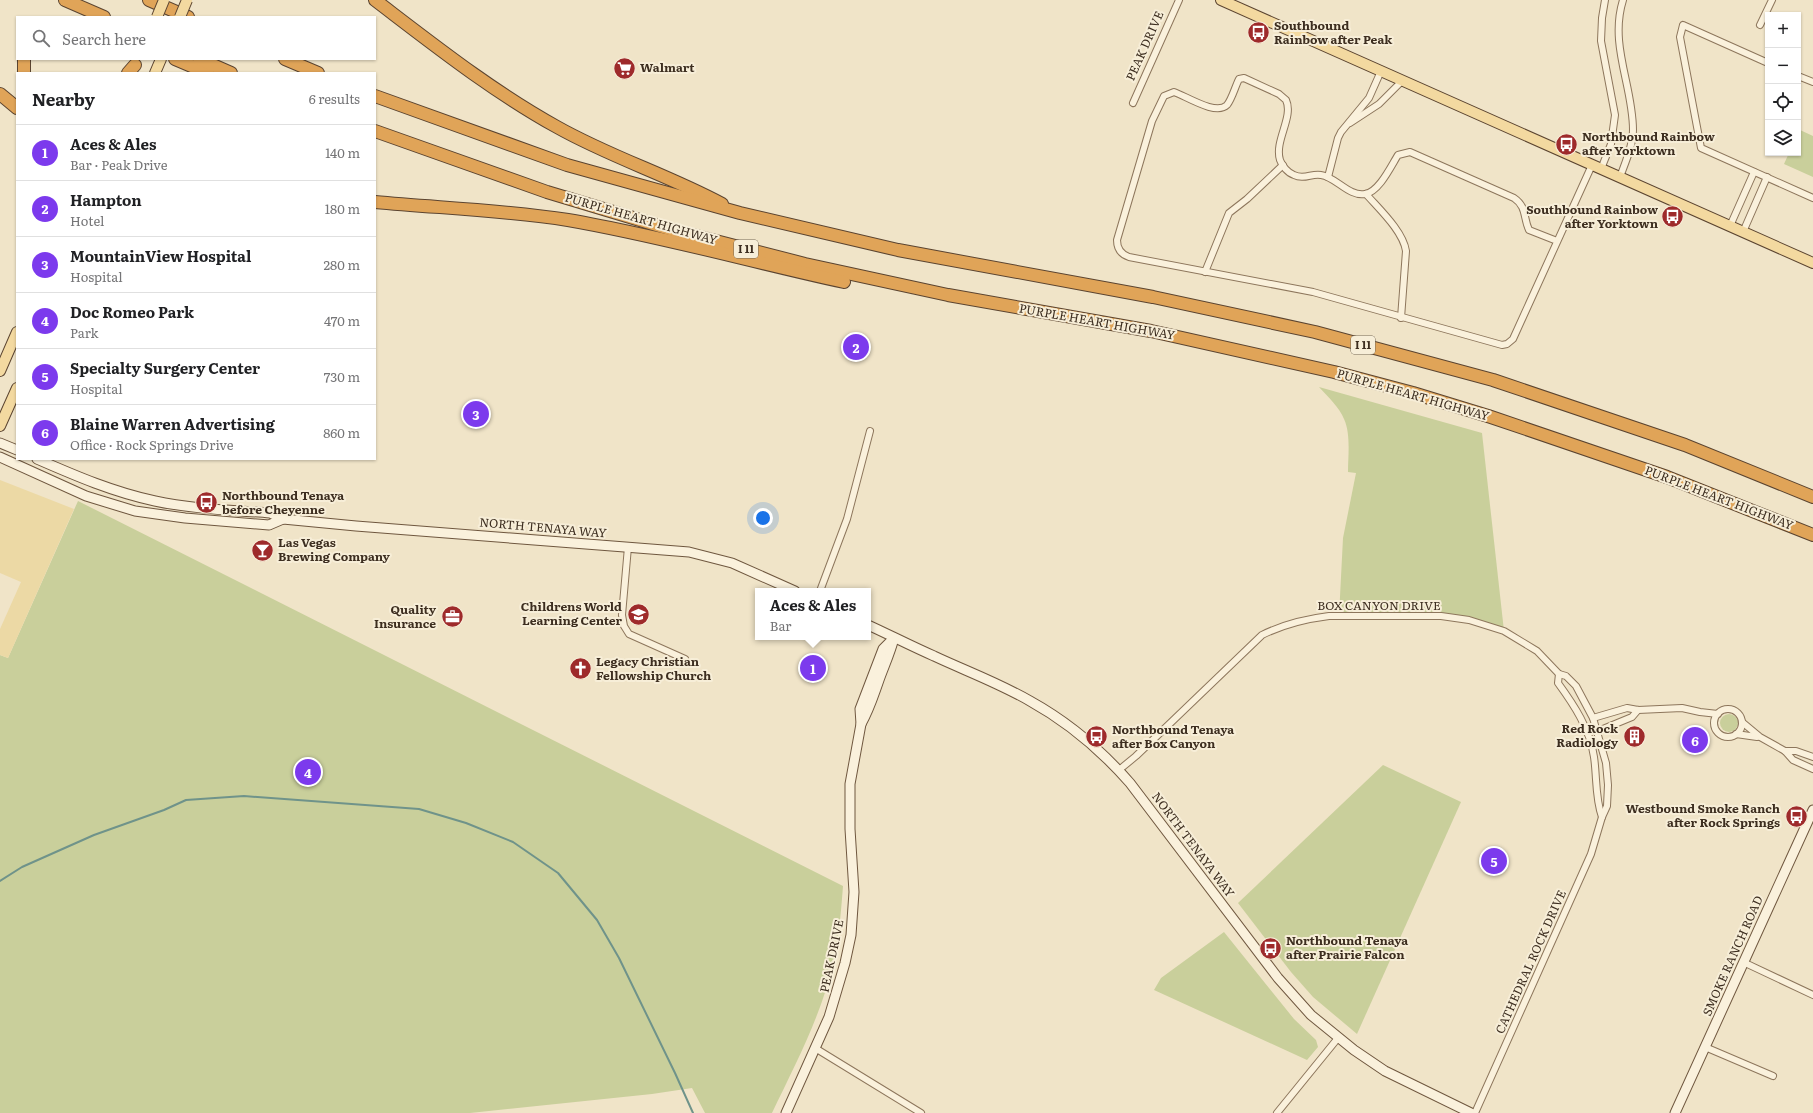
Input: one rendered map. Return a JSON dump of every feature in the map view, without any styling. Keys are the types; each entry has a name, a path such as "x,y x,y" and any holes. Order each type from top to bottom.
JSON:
{"highway":[{"path":"65,0 102,16"},
{"path":"148,0 163,3 186,16"},
{"path":"376,0 442,52 521,106 595,147 690,187 740,214"},
{"path":"24,60 24,72"},
{"path":"177,60 206,72"},
{"path":"201,60 229,72"},
{"path":"287,60 316,72"},
{"path":"0,94 16,107"},
{"name":"I 11","path":"376,96 567,165 740,214 898,250 1153,297 1315,332 1493,380 1685,445 1813,497"},
{"name":"PURPLE HEART HIGHWAY","path":"376,131 547,192 673,230 805,264 948,295 1151,331 1334,372 1413,393 1488,416 1667,477 1813,535"},
{"path":"376,202 522,214 568,220 655,237 818,276 905,294 948,295"}],"main road":[{"path":"180,16 187,0"},
{"path":"1221,0 1813,263"},
{"path":"156,16 163,3"},
{"path":"155,72 161,60"},
{"path":"0,371 16,334"},
{"path":"0,426 16,390"},
{"path":"0,443 16,450"},
{"name":"NORTH TENAYA WAY","path":"0,457 86,496 135,511 185,518 269,525 283,519"},
{"name":"NORTH TENAYA WAY","path":"39,460 92,483 154,501 180,505 270,513 283,519 689,552 732,563 788,588"},
{"name":"NORTH TENAYA WAY","path":"871,626 993,682 1030,701 1083,737 1119,770 1148,805 1278,978 1311,1015 1338,1038 1389,1073 1471,1113"},
{"name":"PEAK DRIVE","path":"786,1113 829,1017 840,984 850,935 854,877 850,795 853,762 861,724 869,710 894,638"},
{"name":"SMOKE RANCH ROAD","path":"1675,1113 1813,810"}],"street":[{"name":"PEAK DRIVE","path":"1133,103 1179,0"},
{"path":"1557,241 1529,230 1522,204 1514,198 1410,152 1398,155 1376,188 1366,194 1357,193 1328,177 1321,175 1300,177 1287,171 1280,160 1279,146 1288,104 1279,94 1244,78 1239,79 1228,104 1220,108 1210,108 1174,92 1164,96 1152,121 1117,240 1117,245 1121,252 1129,256 1313,292 1497,344 1507,344 1513,338 1557,241 1611,144 1615,114 1601,41 1602,18 1605,0"},
{"path":"1620,177 1633,132 1619,45 1619,11 1623,0"},
{"path":"1760,25 1772,0"},
{"path":"1765,61 1683,25 1680,37 1701,148 1813,198"},
{"path":"1328,177 1338,138 1369,98 1381,71"},
{"path":"1801,77 1813,82"},
{"path":"1346,126 1379,104 1402,81"},
{"path":"1205,272 1229,214 1283,165"},
{"path":"1730,226 1754,172"},
{"path":"1743,232 1767,177"},
{"path":"1366,194 1399,233 1405,245 1406,251 1401,318"},
{"path":"821,588 849,513 870,431"},
{"path":"628,547 622,615 624,626 629,634 685,659"},
{"name":"BOX CANYON DRIVE","path":"1119,770 1136,756 1262,635 1281,626 1310,618 1328,616 1441,616 1469,620 1504,631 1537,651 1560,674 1566,676 1576,686 1593,718"},
{"path":"1560,674 1558,683 1576,708 1594,754 1598,806 1602,817"},
{"path":"1593,718 1626,708 1638,710 1682,708 1718,714"},
{"path":"1760,737 1745,734 1736,734 1728,737 1716,731 1714,722 1718,714 1722,711 1730,709 1738,714 1742,722 1760,737 1785,751 1792,760 1813,769"},
{"path":"1598,731 1632,717 1638,710"},
{"path":"1700,712 1714,722"},
{"name":"CATHEDRAL ROCK DRIVE","path":"1475,1113 1591,854 1602,817 1607,806 1608,785 1606,762 1593,718"},
{"path":"1736,734 1740,730 1742,722"},
{"path":"1785,751 1796,751 1813,758"},
{"path":"1743,962 1813,995"},
{"path":"1277,1113 1338,1038"},
{"path":"1705,1047 1772,1076"},
{"path":"815,1048 921,1113"}],"green space":[{"path":"1801,130 1813,136 1813,177 1784,164 1788,156 1801,156"},
{"path":"1319,387 1482,433 1504,631 1441,616 1339,616 1343,538 1356,473 1348,472 1348,431 1344,419 1336,406"},
{"path":"78,501 843,886 837,944 828,983 807,1040 772,1113 705,1113 692,1088 652,1094 470,1113 0,1113 0,655 8,658"},
{"path":"1729,714 1735,717 1738,723 1735,729 1729,732 1723,729 1720,723 1723,717"},
{"path":"1383,765 1461,802 1357,1034 1313,997 1291,972 1238,903"},
{"path":"1224,932 1294,1019 1316,1040 1318,1047 1307,1060 1154,990 1161,978"}],"sand":[{"path":"0,480 74,509 8,658 0,655 0,629 21,582 0,573"}],"waterway":[{"path":"0,881 22,867 94,835 164,810 186,800 244,796 419,809 466,823 513,842 558,873 597,920 619,958 693,1113"}],"place":[{"name":"Southbound Rainbow after Peak","path":"1258,33"},
{"name":"Walmart","path":"625,68"},
{"name":"Northbound Rainbow after Yorktown","path":"1567,144"},
{"name":"Southbound Rainbow after Yorktown","path":"1673,217"},
{"name":"Hampton","path":"856,347"},
{"name":"MountainView Hospital","path":"476,414"},
{"name":"Northbound Tenaya before Cheyenne","path":"206,503"},
{"name":"Las Vegas Brewing Company","path":"262,550"},
{"name":"Childrens World Learning Center","path":"638,614"},
{"name":"Quality Insurance","path":"452,617"},
{"name":"Aces & Ales","path":"813,668"},
{"name":"Legacy Christian Fellowship Church","path":"580,669"},
{"name":"Red Rock Radiology","path":"1634,736"},
{"name":"Northbound Tenaya after Box Canyon","path":"1097,737"},
{"name":"Blaine Warren Advertising","path":"1695,740"},
{"name":"Doc Romeo Park","path":"308,772"},
{"name":"Westbound Smoke Ranch after Rock Springs","path":"1796,816"},
{"name":"Specialty Surgery Center","path":"1494,861"},
{"name":"Northbound Tenaya after Prairie Falcon","path":"1270,948"}]}
